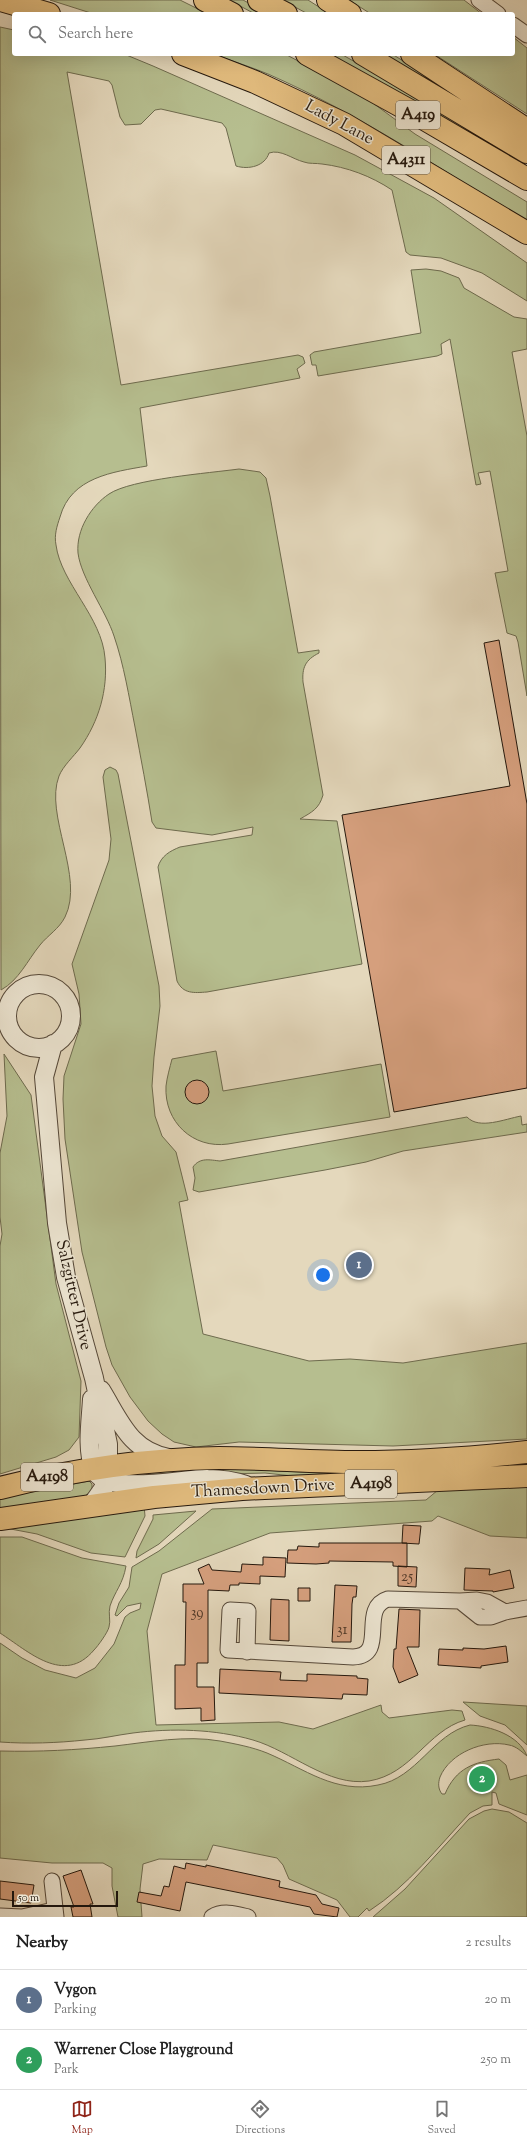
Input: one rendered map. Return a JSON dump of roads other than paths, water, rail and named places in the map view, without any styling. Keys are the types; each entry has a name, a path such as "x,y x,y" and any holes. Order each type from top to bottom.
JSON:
{"main road":[{"path":"1,0 42,12"},
{"path":"205,0 228,12"},
{"path":"259,0 282,12"},
{"path":"328,0 347,12"},
{"name":"Lady Lane","path":"189,56 269,88 344,124 527,233"},
{"name":"A419","path":"311,56 441,128 527,179"},
{"name":"A419","path":"366,56 527,152"},
{"name":"A419","path":"415,56 527,130"},
{"name":"Thamesdown Drive","path":"0,1488 182,1460 250,1458 359,1462 527,1452"},
{"name":"Thamesdown Drive","path":"0,1519 154,1497 257,1488 527,1476"}],"street":[{"path":"479,0 495,12"},
{"path":"515,26 527,35"},
{"name":"Salzgitter Drive","path":"44,1077 12,1036 4,1008 17,994 29,986 39,984 49,986 58,991 65,998 70,1015 66,1032 53,1044 44,1077 55,1202 63,1260 94,1378"},
{"path":"12,1036 33,1048 43,1048 53,1044"},
{"path":"94,1378 125,1430 139,1445 155,1455 182,1460"},
{"path":"91,1506 101,1494 103,1472 90,1429 94,1378"},
{"path":"103,1472 124,1485 207,1479 232,1480 257,1488"},
{"path":"247,1652 357,1657 366,1653 371,1647 374,1610 380,1601 391,1598 460,1601 480,1617 527,1608"},
{"path":"0,1916 22,1917 55,1914 52,1881"},
{"path":"212,1917 216,1914 230,1913 248,1917"}],"place":[{"name":"Vygon","path":"359,1265"},
{"name":"Warrener Close Playground","path":"482,1779"}]}
